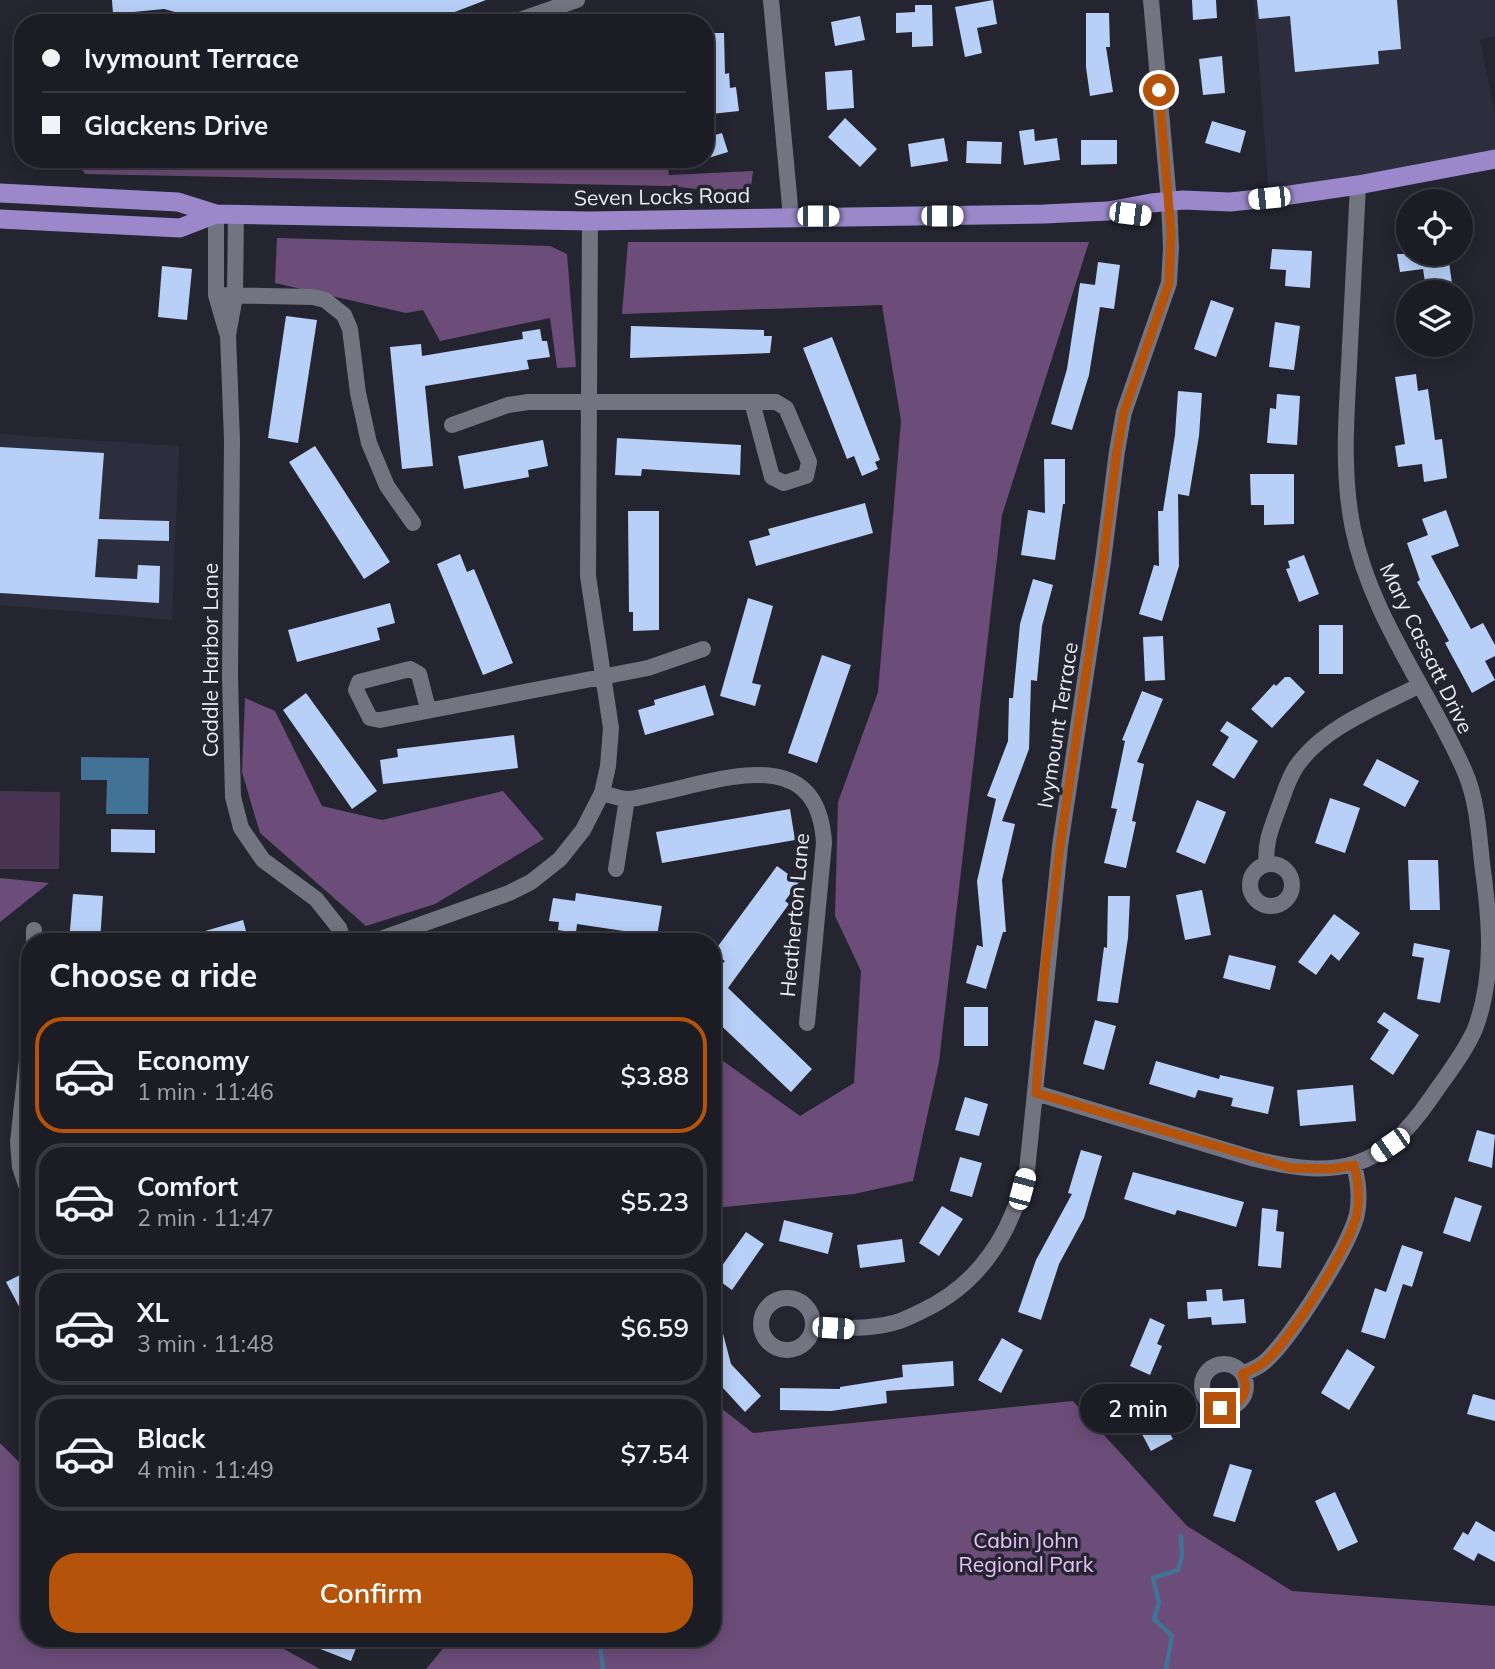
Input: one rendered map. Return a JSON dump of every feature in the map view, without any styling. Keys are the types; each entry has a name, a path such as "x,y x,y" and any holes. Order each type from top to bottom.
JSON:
{"main road":[{"path":"1358,185 1495,159"},
{"name":"Seven Locks Road","path":"0,193 178,202 216,214 236,215 590,221 791,216 990,216 1108,211 1151,216 1169,208 1269,198 1358,185"},
{"name":"Seven Locks Road","path":"0,219 180,228 216,214"}],"street":[{"path":"537,14 577,0"},
{"path":"771,0 791,216"},
{"name":"Ivymount Terrace","path":"813,1326 854,1329 895,1323 934,1305 965,1283 995,1251 1017,1208 1027,1171 1045,969 1060,846 1117,451 1124,412 1169,283 1169,208 1151,0"},
{"name":"Mary Cassatt Drive","path":"1036,1093 1291,1168 1331,1169 1354,1165 1390,1145 1429,1102 1476,1027 1491,970 1490,921 1470,789 1455,752 1369,583 1358,551 1349,502 1346,433 1358,185"},
{"name":"Coddle Harbor Lane","path":"216,214 216,295 228,335"},
{"name":"Coddle Harbor Lane","path":"236,215 235,296 228,335 232,440 231,778 236,815 247,839 263,860 316,899 341,933"},
{"path":"397,933 509,893 531,882 560,859 583,830 602,793 610,747 604,675 588,576 590,221"},
{"path":"216,295 313,297 325,300 344,315 350,329 358,393 369,443 387,486 413,523"},
{"path":"452,425 508,405 528,402 587,400 776,402 786,408 808,462 806,476 784,483 772,477 752,402"},
{"path":"428,709 419,674 410,668 359,682 356,691 370,718 380,720 648,668 703,649"},
{"path":"1267,864 1267,843 1274,821 1288,783 1303,758 1327,735 1420,685"},
{"name":"Heatherton Lane","path":"602,793 627,799 752,774 775,775 791,780 806,790 821,817 824,843 807,1023"},
{"path":"616,869 627,799"},
{"path":"21,1120 18,1142 21,1151"},
{"path":"1242,1374 1261,1364 1278,1348 1342,1252 1357,1211 1357,1177 1354,1165"}],"shaded area":[{"path":"1254,0 1495,0 1495,36 1480,40 1495,114 1495,159 1269,198"},
{"path":"0,434 179,446 172,620 0,605"},
{"path":"0,791 60,792 59,869 0,869"}],"green space":[{"path":"81,168 668,168 669,175 753,171 750,195 670,186 85,174"},
{"path":"277,238 550,246 567,254 576,367 557,368 550,318 440,341 423,310 406,313 275,283"},
{"path":"628,242 1089,242 1002,515 939,1062 913,1181 854,1194 721,1207 721,1059 800,1116 854,1083 861,971 835,916 838,802 878,692 901,421 882,305 622,314"},
{"path":"245,698 275,711 322,806 382,820 503,791 544,839 435,904 366,926 260,833 242,772"},
{"path":"0,878 49,883 0,922"},
{"name":"Cabin John Regional Park","path":"1073,1401 1187,1526 1292,1591 1495,1606 1495,1669 426,1669 444,1647 721,1647 721,1408 753,1433"},
{"path":"0,1443 21,1464 21,1647 280,1647 320,1669 0,1669"}],"water":[{"path":"81,757 149,758 148,814 106,814 107,780 81,780"}],"building":[{"path":"112,0 486,0 449,14 183,14 164,9 113,14"},
{"path":"993,0 997,24 977,28 982,53 965,57 955,7"},
{"path":"1192,0 1216,0 1217,18 1193,20"},
{"path":"1257,0 1397,0 1401,49 1378,51 1379,64 1295,72 1290,16 1259,19"},
{"path":"915,5 932,5 933,46 912,47 912,32 896,33 896,13 915,12"},
{"path":"1086,13 1109,13 1110,47 1106,47 1113,92 1090,96 1086,67"},
{"path":"860,16 865,40 835,46 831,22"},
{"path":"714,33 724,33 725,74 729,73 730,88 736,87 739,111 714,114"},
{"path":"1222,56 1225,93 1203,95 1199,59"},
{"path":"852,70 854,108 827,110 825,72"},
{"path":"845,118 877,149 860,167 828,137"},
{"path":"1212,121 1246,131 1240,153 1205,143"},
{"path":"1034,129 1035,141 1057,138 1060,160 1024,165 1019,131"},
{"path":"722,133 728,152 714,156 714,135"},
{"path":"944,138 948,161 911,167 908,144"},
{"path":"1081,140 1117,140 1117,164 1081,165"},
{"path":"967,141 1002,142 1001,164 966,163"},
{"path":"1272,249 1312,251 1310,288 1285,286 1286,270 1270,269"},
{"path":"1098,262 1120,265 1114,309 1100,307 1089,375 1072,430 1051,424 1067,369 1080,283 1095,285"},
{"path":"162,266 192,269 187,320 158,317"},
{"path":"1399,266 1450,266 1451,280 1425,280 1423,269 1400,272"},
{"path":"1211,300 1234,308 1216,357 1194,349"},
{"path":"286,316 317,320 298,443 268,438"},
{"path":"1275,322 1300,326 1294,370 1269,367"},
{"path":"631,326 764,330 764,336 772,336 770,353 630,358"},
{"path":"540,329 542,341 547,341 550,357 527,360 529,369 425,386 433,466 402,469 390,347 421,344 422,356 523,339 522,332"},
{"path":"832,337 880,460 875,462 878,469 862,476 854,456 847,459 803,348"},
{"path":"1416,374 1418,391 1428,389 1435,440 1442,439 1447,478 1424,482 1422,464 1398,467 1395,446 1405,444 1395,377"},
{"path":"1178,391 1202,393 1199,436 1189,496 1178,494 1179,566 1162,621 1139,614 1154,565 1159,566 1158,511 1163,511 1175,435"},
{"path":"1277,394 1300,396 1297,445 1267,443 1270,408 1276,409"},
{"path":"617,438 741,445 740,475 642,469 641,476 615,475"},
{"path":"543,440 548,466 528,470 529,477 464,489 458,456"},
{"path":"315,446 390,562 364,579 289,462"},
{"path":"0,447 104,453 99,519 169,521 169,541 98,539 95,577 137,579 138,565 160,566 159,603 0,593"},
{"path":"1044,459 1065,459 1065,504 1055,560 1021,555 1028,510 1045,513"},
{"path":"1250,474 1294,474 1294,524 1264,525 1264,505 1251,505"},
{"path":"865,503 873,533 756,566 749,541 770,535 768,529"},
{"path":"1446,510 1459,546 1431,556 1471,629 1483,623 1495,645 1495,656 1485,661 1495,680 1472,693 1445,643 1449,641 1417,582 1420,580 1407,543 1428,535 1422,519"},
{"path":"628,511 659,511 659,630 633,631 633,612 629,612"},
{"path":"460,554 467,572 474,569 513,663 483,675 437,564"},
{"path":"1304,555 1319,594 1299,602 1286,569 1290,568 1288,561"},
{"path":"1033,579 1053,585 1042,626 1037,681 1031,680 1029,749 1002,821 1015,824 1002,880 1006,932 1003,932 986,989 966,983 977,945 983,947 977,881 996,799 987,796 1008,741 1009,698 1013,698 1020,624"},
{"path":"748,598 773,606 752,683 761,685 755,706 720,696"},
{"path":"390,603 395,623 377,628 380,640 297,662 288,630"},
{"path":"1319,625 1343,625 1343,674 1319,674"},
{"path":"1163,636 1165,680 1145,681 1143,637"},
{"path":"822,655 851,665 817,763 788,753"},
{"path":"1285,677 1290,677 1305,692 1272,728 1251,709 1274,684 1276,686"},
{"path":"705,685 714,715 645,735 638,710 655,705 654,700"},
{"path":"1142,691 1163,699 1137,762 1144,764 1132,821 1136,822 1126,868 1104,863 1117,809 1111,808 1125,741 1122,740"},
{"path":"306,693 377,791 352,809 283,710"},
{"path":"1227,721 1258,741 1234,779 1212,765 1229,737 1220,731"},
{"path":"514,735 518,768 383,784 380,760 398,757 397,749"},
{"path":"1377,759 1419,781 1405,807 1363,785"},
{"path":"1330,798 1360,808 1345,853 1315,843"},
{"path":"1197,800 1226,812 1205,864 1176,852"},
{"path":"790,809 795,840 662,863 656,832"},
{"path":"111,829 155,830 155,853 111,852"},
{"path":"1408,860 1438,860 1440,910 1410,910"},
{"path":"777,866 799,882 785,901 789,904 728,988 812,1069 791,1092 721,1026 721,965 725,961 721,958 721,942"},
{"path":"1202,890 1211,935 1185,940 1176,895"},
{"path":"576,893 662,906 658,933 637,933 577,924 576,933 558,930 559,922 549,921 553,898 575,901"},
{"path":"73,894 103,896 101,933 70,933"},
{"path":"1108,896 1130,896 1128,938 1118,1003 1097,1001 1104,947 1107,948"},
{"path":"1334,914 1360,933 1339,961 1331,954 1316,975 1298,962"},
{"path":"243,920 247,933 198,933"},
{"path":"1414,943 1450,950 1440,1003 1417,999 1424,958 1412,956"},
{"path":"1229,955 1276,966 1270,990 1223,978"},
{"path":"964,1007 988,1007 988,1046 964,1046"},
{"path":"1384,1012 1419,1035 1393,1075 1370,1059 1389,1030 1377,1022"},
{"path":"1095,1020 1116,1026 1104,1070 1083,1064"},
{"path":"1156,1061 1219,1079 1220,1075 1274,1087 1268,1114 1231,1106 1233,1098 1198,1090 1195,1098 1149,1084"},
{"path":"1353,1085 1356,1121 1300,1126 1297,1090"},
{"path":"965,1097 988,1104 979,1136 955,1130"},
{"path":"1477,1130 1495,1135 1492,1168 1468,1161"},
{"path":"1081,1150 1102,1156 1084,1218 1059,1264 1041,1320 1018,1312 1036,1260 1072,1194 1068,1193"},
{"path":"960,1157 982,1163 972,1197 950,1191"},
{"path":"1133,1172 1244,1202 1236,1227 1177,1210 1175,1215 1124,1199"},
{"path":"1455,1197 1482,1206 1470,1242 1443,1233"},
{"path":"942,1206 963,1219 939,1256 919,1243"},
{"path":"1262,1208 1278,1210 1276,1231 1284,1232 1281,1268 1258,1266"},
{"path":"784,1220 833,1233 828,1254 779,1241"},
{"path":"746,1232 764,1244 732,1290 721,1282 721,1267"},
{"path":"902,1239 905,1262 860,1268 857,1245"},
{"path":"1402,1245 1423,1252 1412,1287 1403,1284 1385,1339 1361,1332 1375,1288 1386,1292"},
{"path":"21,1274 21,1310 6,1282"},
{"path":"1222,1289 1223,1301 1244,1299 1246,1323 1212,1325 1211,1317 1188,1319 1187,1302 1207,1301 1206,1290"},
{"path":"1150,1318 1165,1325 1157,1344 1162,1346 1150,1375 1130,1366"},
{"path":"721,1326 731,1364 761,1396 745,1412 721,1386"},
{"path":"1002,1338 1023,1350 1001,1393 978,1380"},
{"path":"1347,1349 1375,1367 1349,1410 1321,1393"},
{"path":"953,1361 954,1386 886,1391 887,1403 831,1411 780,1410 780,1388 840,1389 903,1377 902,1365"},
{"path":"1473,1394 1495,1400 1495,1421 1467,1414"},
{"path":"1149,1396 1173,1439 1151,1451 1128,1408"},
{"path":"1230,1464 1252,1470 1235,1522 1213,1516"},
{"path":"1335,1492 1358,1542 1338,1551 1315,1501"},
{"path":"1476,1521 1495,1532 1495,1562 1478,1553 1474,1561 1453,1549 1463,1532 1468,1535"},
{"path":"315,1647 356,1647 351,1661"}],"waterway":[{"path":"1166,1669 1172,1636 1154,1619 1159,1603 1153,1578 1178,1570 1182,1556 1181,1536"},
{"path":"600,1647 603,1669"}],"route":[{"path":"1159,90 1171,232 1169,283 1124,412 1117,451 1060,846 1045,969 1036,1093 1291,1168 1312,1170 1354,1165 1357,1177 1357,1211 1342,1252 1278,1348 1261,1364 1242,1374 1246,1386 1243,1398 1233,1406 1220,1408"}]}
